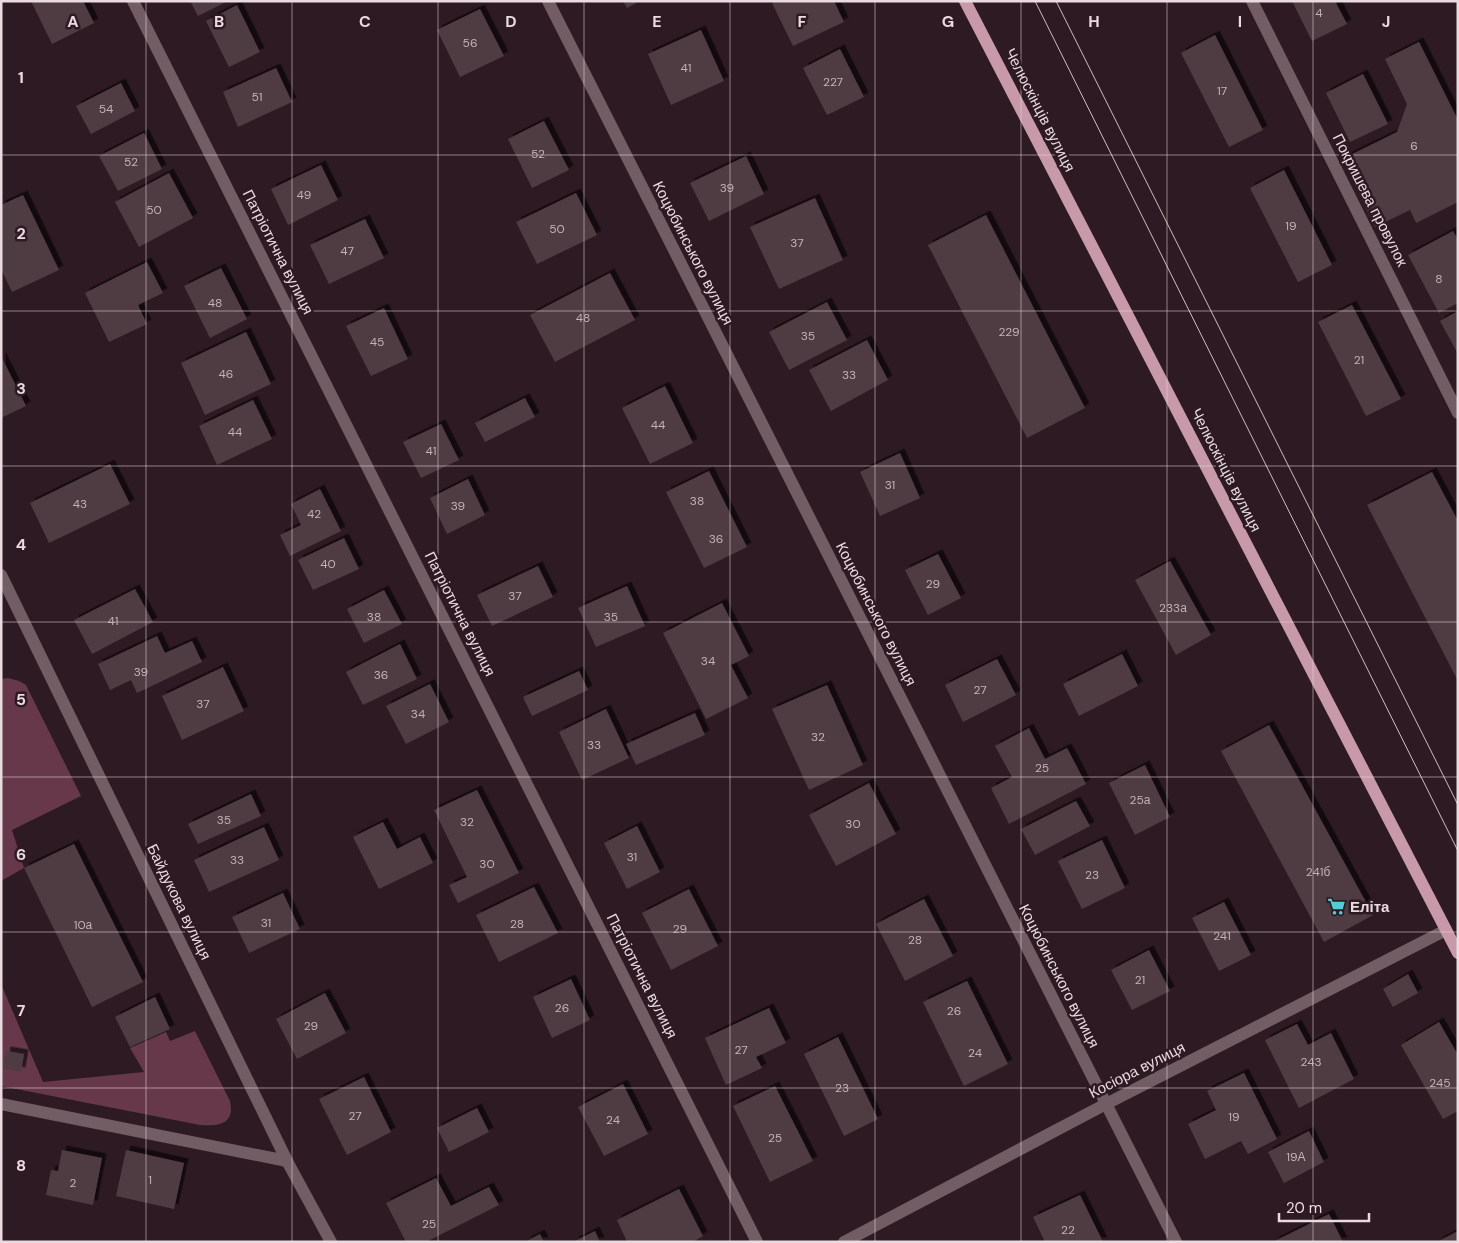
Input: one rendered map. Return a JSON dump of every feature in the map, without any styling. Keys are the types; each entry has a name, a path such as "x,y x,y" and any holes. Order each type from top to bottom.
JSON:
{"main road":[{"name":"Челюскінців вулиця","path":"965,1 1458,953"}],"street":[{"name":"Патріотична вулиця","path":"133,1 758,1242"},
{"name":"Коцюбинського вулиця","path":"548,1 1176,1242"},
{"name":"Покришева провулок","path":"1252,1 1458,413"},
{"name":"Байдукова вулиця","path":"1,575 5,590 287,1161 331,1242"},
{"name":"Косіора вулиця","path":"844,1242 1106,1104 1446,930"},
{"path":"1,1104 287,1161"}],"shaded area":[{"path":"8,678 26,685 81,796 12,830 24,868 1,881 1,679"},
{"path":"1,984 43,1082 144,1072 130,1048 166,1032 170,1041 195,1031 230,1101 230,1115 224,1122 219,1124 200,1125 1,1086"}],"building":[{"path":"31,1 83,1 94,23 52,44"},
{"path":"190,1 228,1 198,16"},
{"path":"623,1 640,1 627,8"},
{"path":"776,1 834,1 844,22 793,46 772,3"},
{"path":"1292,1 1335,1 1347,24 1312,41"},
{"path":"237,5 260,52 229,67 206,21"},
{"path":"480,9 504,56 460,77 437,30"},
{"path":"701,30 724,81 671,105 648,54"},
{"path":"1215,35 1263,130 1229,147 1181,53"},
{"path":"1419,42 1458,120 1458,202 1416,223 1410,210 1375,227 1342,159 1397,132 1407,104 1385,59"},
{"path":"840,49 864,97 827,115 803,68"},
{"path":"276,68 292,102 238,127 223,92"},
{"path":"1363,74 1388,124 1350,142 1326,93"},
{"path":"121,83 135,111 91,134 76,106"},
{"path":"544,121 569,170 532,188 508,139"},
{"path":"144,133 162,169 118,191 99,156"},
{"path":"746,156 764,194 709,221 690,183"},
{"path":"321,165 338,200 288,225 271,189"},
{"path":"1284,170 1332,265 1298,282 1250,188"},
{"path":"169,173 193,218 139,247 115,202"},
{"path":"576,193 597,235 537,264 516,222"},
{"path":"23,195 59,270 12,292 1,269 1,205"},
{"path":"815,198 843,260 779,289 750,227"},
{"path":"986,215 1085,408 1027,438 928,245"},
{"path":"365,219 384,258 329,284 310,245"},
{"path":"1453,231 1458,240 1458,303 1439,313 1408,255"},
{"path":"147,262 163,293 138,305 147,324 109,342 85,293"},
{"path":"221,268 247,319 210,338 184,286"},
{"path":"610,273 635,320 555,362 530,315"},
{"path":"827,302 847,340 789,370 769,332"},
{"path":"1352,305 1401,399 1366,416 1318,322"},
{"path":"384,308 408,359 371,376 346,326"},
{"path":"1458,311 1458,354 1440,321"},
{"path":"246,332 271,384 205,415 181,363"},
{"path":"867,340 888,380 831,411 809,370"},
{"path":"1,356 26,406 1,418"},
{"path":"665,386 693,443 650,464 622,408"},
{"path":"525,398 535,417 485,442 475,423"},
{"path":"253,400 272,439 217,465 199,426"},
{"path":"441,424 459,460 421,478 403,442"},
{"path":"900,453 920,498 880,516 860,472"},
{"path":"110,464 130,504 49,543 30,503"},
{"path":"709,471 747,547 704,568 666,492"},
{"path":"1432,472 1458,521 1458,681 1367,505"},
{"path":"468,479 485,515 447,534 430,498"},
{"path":"320,489 341,531 290,556 280,535 301,525 291,504"},
{"path":"344,538 359,569 313,590 298,560"},
{"path":"938,554 961,598 928,615 905,570"},
{"path":"1170,561 1211,635 1176,655 1135,580"},
{"path":"538,566 553,597 492,626 477,595"},
{"path":"627,586 645,626 596,647 578,608"},
{"path":"135,589 153,622 92,654 74,620"},
{"path":"384,590 402,624 364,643 347,609"},
{"path":"722,603 749,656 731,665 748,698 706,719 663,633"},
{"path":"157,636 165,653 192,641 202,662 137,693 131,680 110,690 98,664"},
{"path":"400,644 417,679 363,705 346,672"},
{"path":"1122,654 1138,686 1079,716 1063,684"},
{"path":"997,659 1016,695 963,722 945,685"},
{"path":"223,667 244,711 182,740 162,696"},
{"path":"579,671 588,690 532,716 523,697"},
{"path":"430,684 449,722 406,744 386,706"},
{"path":"827,685 863,765 809,790 772,709"},
{"path":"606,709 629,758 582,780 559,732"},
{"path":"695,713 705,735 636,765 626,744"},
{"path":"1269,725 1373,915 1324,942 1221,751"},
{"path":"1029,728 1045,759 1067,748 1086,784 1009,824 991,788 1012,777 995,746"},
{"path":"1145,765 1170,817 1135,835 1109,783"},
{"path":"869,783 896,834 836,866 809,815"},
{"path":"477,790 519,873 458,903 449,885 467,877 434,810"},
{"path":"251,794 261,816 198,844 188,824"},
{"path":"1076,801 1090,826 1035,855 1021,829"},
{"path":"383,822 397,849 420,837 433,863 379,889 353,837"},
{"path":"637,826 660,872 627,889 604,843"},
{"path":"264,827 279,860 209,892 194,860"},
{"path":"1102,840 1125,888 1082,909 1058,861"},
{"path":"74,844 143,982 92,1007 24,868"},
{"path":"534,887 558,933 499,962 476,915"},
{"path":"689,889 718,946 671,970 642,913"},
{"path":"283,893 300,929 249,953 232,917"},
{"path":"924,899 953,956 905,981 876,924"},
{"path":"1224,902 1251,955 1219,971 1192,918"},
{"path":"1149,950 1170,991 1132,1010 1111,970"},
{"path":"1408,974 1418,993 1393,1007 1383,989"},
{"path":"571,979 590,1020 552,1038 533,997"},
{"path":"967,981 1008,1064 964,1086 923,1002"},
{"path":"325,993 346,1033 297,1059 276,1019"},
{"path":"155,997 170,1029 130,1047 115,1017"},
{"path":"769,1008 786,1043 756,1057 762,1068 726,1085 705,1038"},
{"path":"1439,1022 1458,1055 1458,1111 1443,1119 1401,1045"},
{"path":"1297,1024 1308,1045 1331,1033 1354,1079 1299,1108 1265,1040"},
{"path":"838,1037 878,1119 844,1136 804,1054"},
{"path":"6,1051 24,1054 21,1072 3,1068"},
{"path":"1244,1073 1277,1139 1248,1154 1241,1141 1205,1159 1188,1124 1216,1110 1207,1091"},
{"path":"364,1077 391,1132 347,1155 319,1099"},
{"path":"623,1084 648,1134 604,1156 578,1107"},
{"path":"775,1086 813,1161 770,1182 733,1106"},
{"path":"477,1108 489,1132 449,1152 437,1128"},
{"path":"1309,1131 1324,1162 1284,1183 1268,1152"},
{"path":"62,1150 102,1158 93,1205 46,1195 51,1170 58,1171"},
{"path":"126,1150 184,1163 174,1209 116,1196"},
{"path":"436,1178 451,1206 489,1187 499,1205 426,1242 406,1242 386,1203"},
{"path":"679,1189 703,1236 693,1242 627,1242 617,1220"},
{"path":"1080,1195 1103,1242 1045,1242 1033,1217"},
{"path":"1329,1214 1343,1242 1273,1242"},
{"path":"595,1231 600,1242 573,1242"},
{"path":"1458,1231 1458,1242 1437,1242"},
{"path":"540,1234 544,1242 525,1242"}],"tram line":[{"path":"1035,1 1458,851"},
{"path":"1056,1 1458,805"}],"place":[{"name":"Еліта","path":"1336,907"}]}
